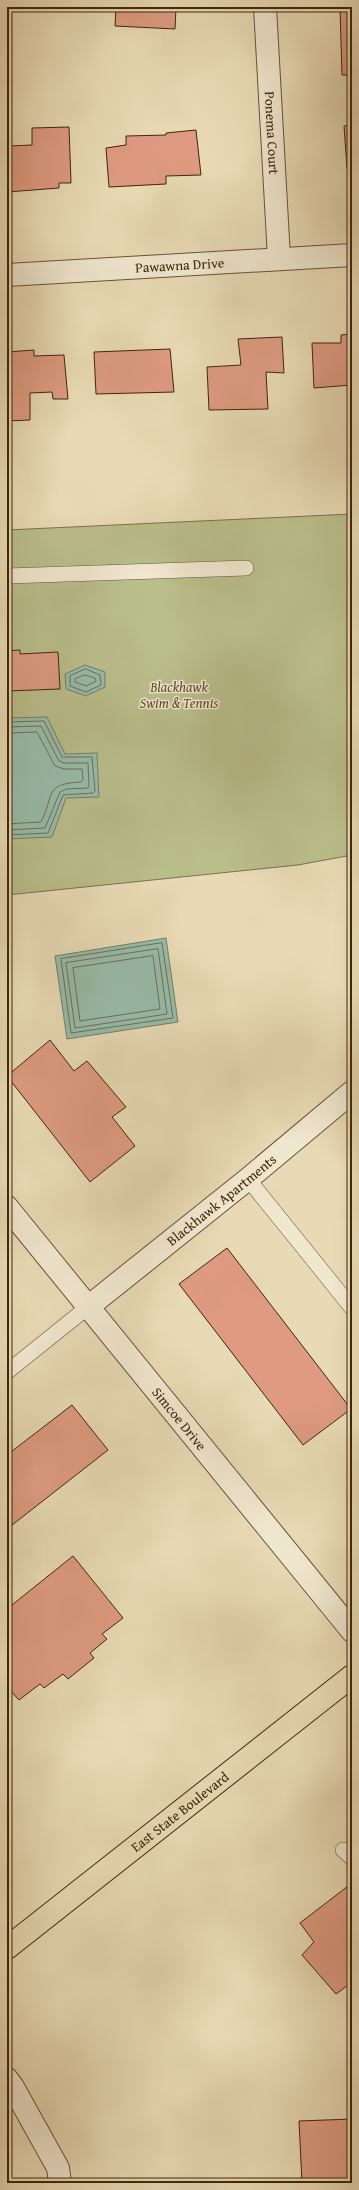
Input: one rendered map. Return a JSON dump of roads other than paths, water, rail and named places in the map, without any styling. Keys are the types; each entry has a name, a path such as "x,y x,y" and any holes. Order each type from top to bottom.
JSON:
{"main road":[{"name":"East State Boulevard","path":"7,1948 352,1676"}],"street":[{"name":"Ponema Court","path":"265,7 279,258"},
{"name":"Pawawna Drive","path":"7,275 279,258 352,255"},
{"name":"Blackhawk Apartments","path":"88,1306 248,1179 352,1092"},
{"name":"Simcoe Drive","path":"7,1207 352,1631"},
{"path":"7,2079 14,2087 58,2168 60,2183"}],"lane":[{"path":"7,576 246,568"},
{"path":"248,1179 352,1308"},
{"path":"7,1372 88,1306"}],"water":[{"path":"85,665 105,672 105,687 86,696 66,689 65,674"},
{"path":"47,717 65,754 97,753 99,797 66,798 52,837 7,839 7,718"},
{"path":"166,938 178,1022 67,1039 55,956"}],"park label":[{"name":"Blackhawk Swim & Tennis","path":"179,696"}]}
